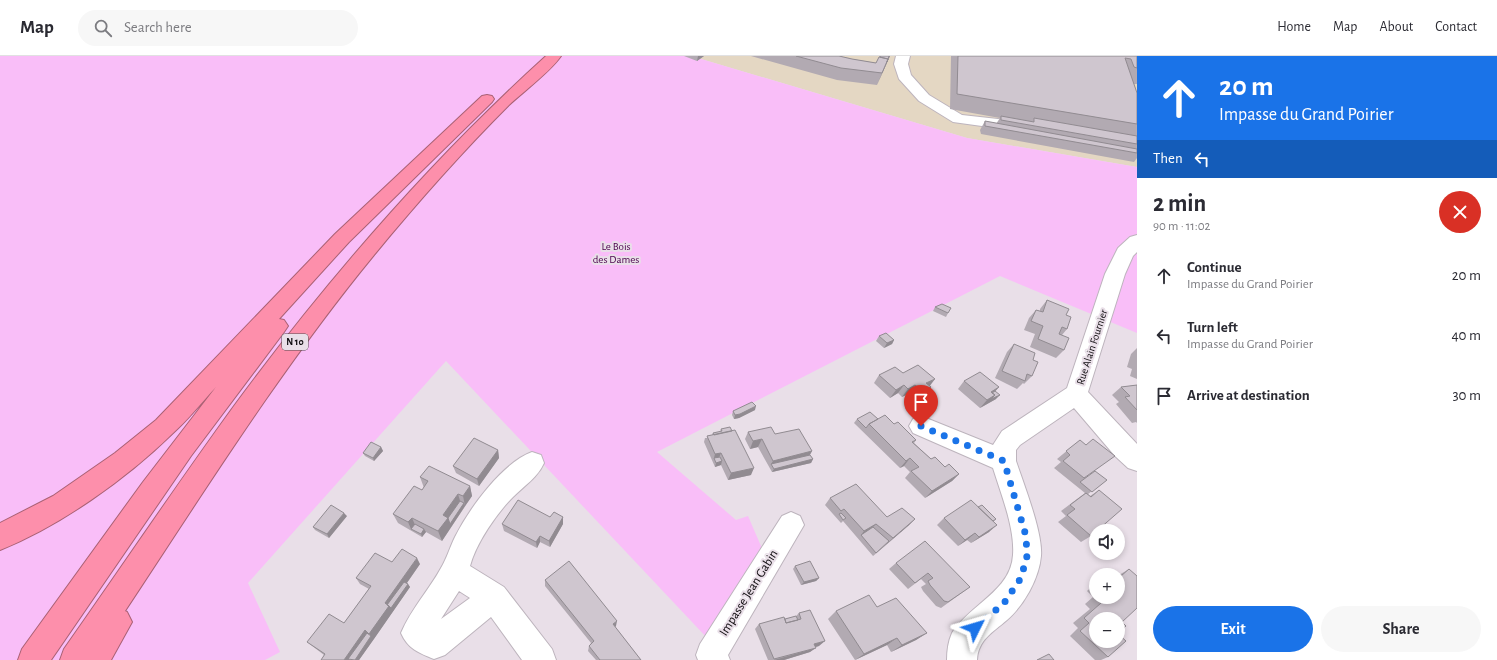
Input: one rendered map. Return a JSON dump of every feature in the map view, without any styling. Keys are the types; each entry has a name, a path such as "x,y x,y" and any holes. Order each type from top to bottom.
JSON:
{"highway":[{"name":"N 10","path":"33,660 174,460 241,370 323,269 405,179 474,111 536,56"},
{"name":"N 10","path":"75,660 242,414 299,337 367,251 451,157 504,102 554,56"},
{"path":"0,537 62,505 124,461 164,427 342,238 405,179"},
{"path":"94,660 242,414"}],"street":[{"path":"904,56 901,64 904,76 924,98 958,119 1043,130"},
{"name":"Rue Alain Fournier","path":"1137,241 1126,253 1115,274 1076,394 1124,448 1137,460"},
{"path":"962,660 963,644 975,628 1004,603 1021,578 1027,556 1026,536 1004,461 1004,448 1011,438 1076,394"},
{"path":"921,426 1004,461"},
{"path":"494,597 434,644 416,633 455,572 460,552 497,497 532,463"},
{"name":"Impasse Jean Gabin","path":"715,660 711,655 791,525"},
{"path":"455,572 494,597 541,660"}],"shaded area":[{"path":"691,56 1137,56 1137,167 967,138"}],"green space":[{"name":"Le Bois des Dames","path":"0,56 691,56 967,138 1137,167 1137,333 1000,276 657,452 736,520 748,516 764,553 709,640 446,361 248,583 280,652 265,660 0,660"}],"building":[{"path":"796,56 839,56 876,63 879,57 888,59 882,73 841,68"},
{"path":"880,56 889,56 888,59"},
{"path":"958,56 1137,56 1137,68 1134,67 1131,59 1125,58 1137,93 1137,124 957,94"},
{"path":"1001,116 1034,122 1034,118 1137,136 1137,144 1001,120"},
{"path":"985,121 1137,149 1137,153 985,126"},
{"path":"1047,300 1069,309 1066,315 1071,317 1067,329 1062,327 1059,334 1069,338 1064,350 1038,339 1043,326 1031,321 1036,310 1043,312"},
{"path":"942,304 951,308 948,313 935,307"},
{"path":"886,333 894,340 887,343 879,336"},
{"path":"1014,344 1035,353 1033,360 1038,362 1032,376 1027,374 1025,381 1002,371"},
{"path":"918,365 935,379 926,383 931,387 923,391 915,385 908,389 904,385 896,390 879,375 895,367 903,373"},
{"path":"980,372 999,387 991,392 995,395 987,400 964,381"},
{"path":"1137,385 1137,410 1125,397 1130,396 1121,387"},
{"path":"995,391 1000,395 991,399 995,395 992,393"},
{"path":"752,402 756,406 735,415 733,411"},
{"path":"870,412 878,419 869,424 866,428 857,419"},
{"path":"885,415 894,424 898,422 916,440 912,442 931,459 935,457 945,467 949,464 959,474 932,491 911,471 919,467 910,458 906,461 869,424"},
{"path":"730,427 732,431 714,435 713,433 722,431 721,429"},
{"path":"771,427 775,434 799,429 812,451 773,461 762,439 753,441 748,432"},
{"path":"735,430 754,468 731,473 721,453 715,454 707,436"},
{"path":"474,438 498,450 477,479 453,466"},
{"path":"1093,439 1115,456 1084,478 1063,461 1070,455 1066,451 1080,440 1086,445"},
{"path":"371,442 381,447 373,458 363,453"},
{"path":"810,455 813,459 774,469 771,464"},
{"path":"720,457 722,461 716,463 714,458"},
{"path":"429,466 470,486 463,496 458,494 443,515 448,518 438,531 412,518 408,522 393,514 414,486 422,490 428,481 420,477"},
{"path":"1095,471 1107,480 1092,492 1080,482"},
{"path":"856,484 887,517 902,508 915,519 893,538 876,524 864,531 844,509 841,511 830,498"},
{"path":"1099,490 1122,509 1105,524 1089,524 1089,534 1067,515 1075,509 1070,505 1086,493 1091,497"},
{"path":"518,500 550,517 554,512 563,517 549,541 540,536 536,542 502,524"},
{"path":"971,500 997,525 979,537 975,533 965,540 944,518"},
{"path":"460,501 464,503 450,524 448,518"},
{"path":"331,505 344,513 327,534 313,527"},
{"path":"982,505 996,519 993,521 978,507"},
{"path":"841,513 846,518 843,520 839,514"},
{"path":"415,524 424,529 421,534 411,529"},
{"path":"873,527 889,541 876,553 861,535"},
{"path":"925,541 970,587 948,602 944,601 930,585 928,581 933,578 928,573 915,583 896,563"},
{"path":"402,549 417,558 385,603 389,606 369,634 365,630 344,660 321,660 325,654 307,642 329,614 344,623 371,586 356,578 375,553 392,562"},
{"path":"569,561 617,621 613,624 641,660 600,660 589,646 594,641 545,580"},
{"path":"810,561 819,578 804,582 795,566"},
{"path":"1129,569 1137,576 1137,608 1125,619 1125,612 1091,612 1100,604 1125,604 1125,572"},
{"path":"404,582 408,584 391,608 387,605"},
{"path":"869,595 877,607 896,598 927,633 902,645 897,638 864,654 836,611"},
{"path":"810,610 825,641 814,644 816,648 774,659 759,624 784,617 786,623 801,619 799,613"},
{"path":"1089,614 1089,623 1084,618"},
{"path":"796,616 798,620 786,623 785,619"},
{"path":"1089,623 1089,639 1080,631"},
{"path":"367,633 371,636 355,660 348,659"},
{"path":"1098,648 1118,648 1108,657"},
{"path":"1049,654 1054,660 1037,660"}],"route":[{"path":"921,426 1004,461 1026,536 1027,556 1021,578 1004,603 975,628"}]}
